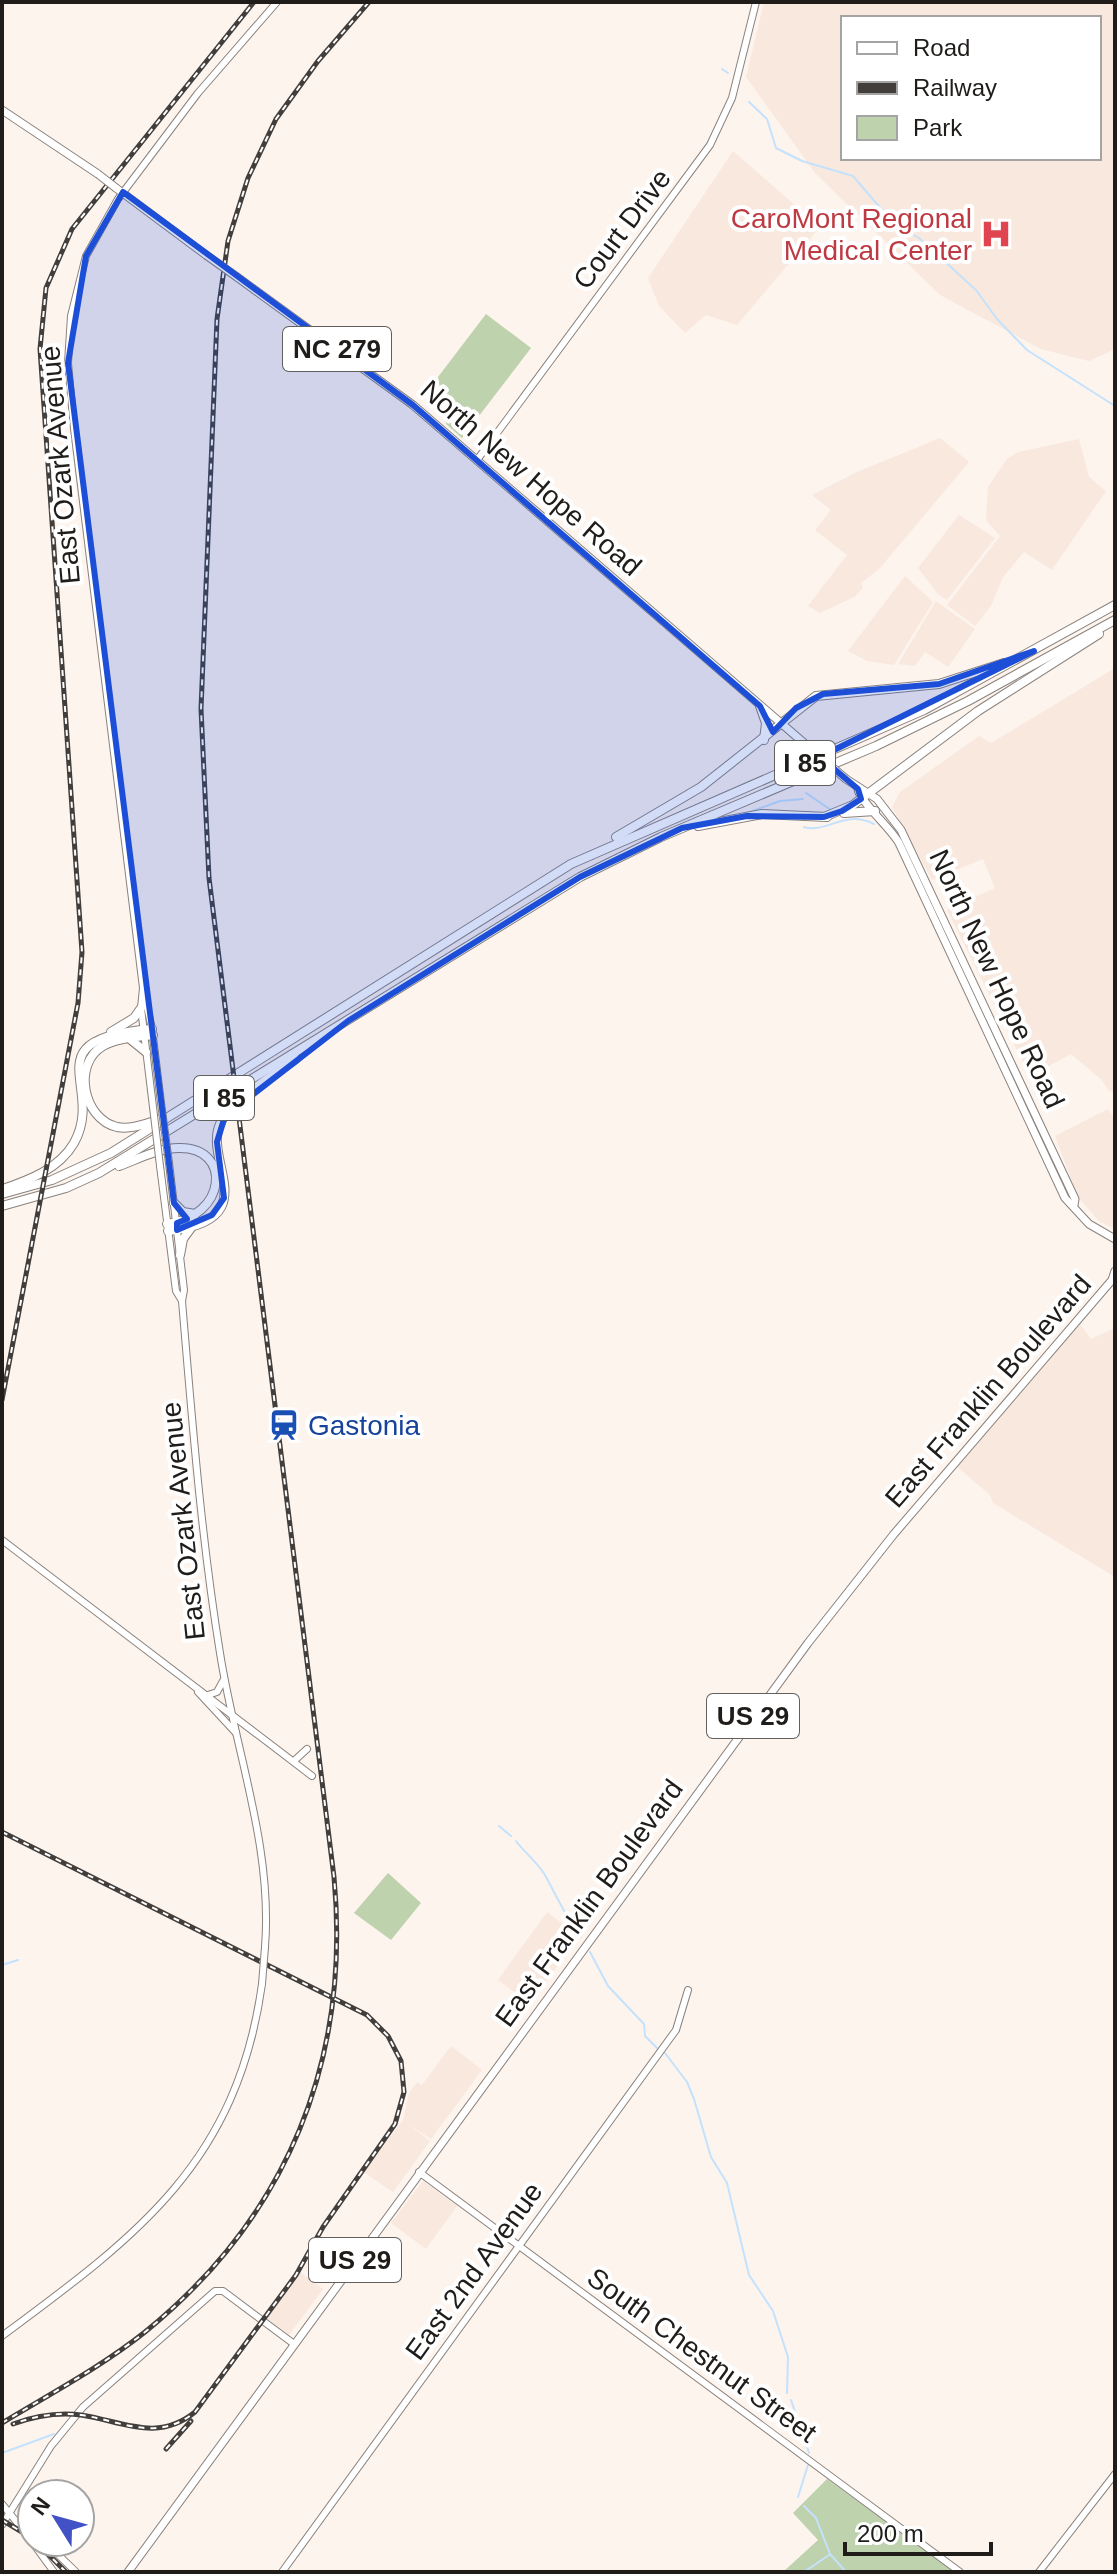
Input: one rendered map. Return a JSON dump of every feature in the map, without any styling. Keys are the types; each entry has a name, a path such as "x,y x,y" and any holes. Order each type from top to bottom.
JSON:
{"highway":[{"name":"I 85","path":"2,1192 80,1168 177,1113 571,864 908,718 1115,605"},
{"path":"824,817 870,793 978,711 1065,658 1115,620"},
{"name":"I 85","path":"2,1206 55,1192 99,1173 524,909 615,857 876,746 968,701 1115,620"},
{"path":"571,864 684,799 763,741 802,704 823,694 939,684 984,672 1034,651"},
{"path":"760,706 766,723 763,741"},
{"path":"682,828 762,814 824,817 857,810 875,811"},
{"path":"2,1192 50,1169 72,1146 80,1116 80,1062 87,1048 134,1018 141,1008"},
{"path":"172,1227 195,1223 212,1215 224,1198 227,1183 217,1142 225,1116 348,1021"},
{"path":"148,1033 103,1046 92,1057 85,1079 93,1109 110,1124 125,1128 177,1113"},
{"path":"99,1039 148,1033"},
{"path":"129,1039 146,1052"},
{"path":"99,1173 168,1149 195,1151 208,1160 216,1182 211,1202 199,1213 172,1227"},
{"path":"174,1203 183,1212 199,1213"},
{"path":"180,1255 183,1239 195,1223"}],"main road":[{"name":"East Ozark Avenue","path":"182,1301 176,1291 172,1227 174,1203 148,1033 68,363 71,316 86,256 119,190 277,2"},
{"name":"Court Drive","path":"477,460 710,145 732,98 756,2"},
{"name":"North New Hope Road","path":"2,110 98,174 413,405 760,706 858,789 870,793 901,830 1044,1130 1075,1199 1074,1205"},
{"path":"858,789 861,799"},
{"name":"North New Hope Road","path":"861,799 875,811 899,843 1065,1198 1089,1224 1115,1239"},
{"name":"East Ozark Avenue","path":"2,2336 117,2249 152,2216 183,2179 212,2133 237,2080 252,2036 262,1984 265,1947 263,1863 224,1678 199,1493 180,1255 160,1166 146,1052 148,1033 141,1008 143,988"},
{"path":"1030,1120 1044,1130"},
{"name":"East Franklin Boulevard","path":"128,2572 808,1643 894,1534 1113,1280 1115,1271"},
{"path":"2,1540 201,1694 295,1760 312,1776"},
{"path":"201,1694 217,1692 224,1678"},
{"path":"201,1694 206,1706 236,1733"},
{"path":"206,1706 231,1715"},
{"path":"295,1760 307,1749"},
{"name":"East 2nd Avenue","path":"282,2572 676,2030 688,1990"},
{"name":"South Chestnut Street","path":"419,2172 960,2572"},
{"path":"2,2525 12,2514 51,2446 83,2407 218,2290 294,2344"},
{"path":"1039,2572 1115,2474"},
{"path":"2,2504 16,2517"},
{"path":"12,2514 16,2520"},
{"path":"62,2558 76,2572"}],"highlighted area":[{"path":"123,192 413,405 760,706 773,732 796,708 823,694 939,684 1034,651 820,757 858,789 861,799 842,811 824,817 747,816 682,828 580,877 348,1021 225,1116 217,1142 224,1198 212,1215 177,1230 177,1223 187,1219 174,1203 68,363 86,256"}],"shaded area":[{"name":"CaroMont Regional Medical Center","path":"764,2 1115,2 1115,349 1089,361 1041,349 940,295 815,173 746,77"},
{"path":"733,151 820,227 737,325 706,315 685,333 659,306 648,278"},
{"path":"940,438 969,462 879,569 861,583 863,588 854,597 820,613 808,606 847,555 815,530 831,510 812,495 857,472"},
{"path":"1079,439 1089,477 1106,491 1052,570 1024,552 1003,577 991,606 975,626 947,605 1000,536 986,520 988,487 1007,459 1018,452"},
{"path":"959,515 995,538 947,600 938,594 918,568"},
{"path":"905,576 933,602 894,665 867,661 848,651"},
{"path":"936,601 975,629 948,667 925,652 915,666 898,664"},
{"path":"1115,668 1114,1092 1109,1091 1101,1079 1071,1054 1030,1076 947,910 995,888 983,859 932,880 892,807 900,792 979,736 991,743"},
{"path":"1108,1109 1115,1120 1115,1229 1099,1221 1078,1197 1055,1136"},
{"path":"1077,1320 1091,1339 1115,1328 1115,1577 993,1503 990,1495 954,1464"},
{"path":"547,1912 579,1936 530,2004 498,1980"},
{"path":"451,2046 482,2070 431,2139 407,2123 430,2141 393,2192 364,2172 403,2120 409,2093 417,2082 422,2085"},
{"path":"423,2181 457,2206 426,2249 391,2223"},
{"path":"300,2272 323,2289 289,2335 267,2318"}],"green space":[{"path":"486,314 531,348 462,438 446,424 438,377"},
{"path":"388,1873 421,1903 391,1940 354,1913"},
{"path":"827,2479 955,2572 783,2572 818,2540 793,2513"}],"waterway":[{"path":"722,69 728,73"},
{"path":"749,102 767,119 776,148 802,161 853,176 894,224 919,238 976,290 997,319 1027,350 1115,406"},
{"path":"806,793 831,810"},
{"path":"744,814 780,801 803,799"},
{"path":"804,827 820,827 854,819 874,824"},
{"path":"499,1826 511,1836"},
{"path":"516,1841 542,1871 581,1937"},
{"path":"590,1952 608,1986 644,2024 645,2036 658,2049"},
{"path":"2,1965 18,1960"},
{"path":"665,2053 687,2082 711,2157 727,2183 749,2275 773,2311 788,2357 787,2393"},
{"path":"791,2400 809,2453"},
{"path":"2,2453 54,2434"},
{"path":"798,2497 808,2465"},
{"path":"804,2506 816,2518 830,2554 846,2572"},
{"path":"804,2572 829,2555"}],"railway":[{"path":"2,1400 78,1003 82,952 40,349 46,288 72,229 254,2"},
{"path":"2,2423 93,2369 145,2332 195,2287 237,2238 272,2185 300,2130 319,2071 332,2009 337,1944 334,1877 209,878 201,709 217,319 228,241 248,178 276,119 318,61 369,2"},
{"path":"2,1832 367,2015 388,2036 401,2061 404,2092 395,2124 323,2227 296,2275 195,2412 181,2421 153,2428 72,2414 46,2415 13,2424"},
{"path":"166,2449 191,2421"},
{"path":"2,2520 16,2528"},
{"path":"52,2558 66,2572"}],"place":[{"name":"CaroMont Regional Medical Center","path":"996,234"},
{"name":"Gastonia","path":"284,1425"}]}
